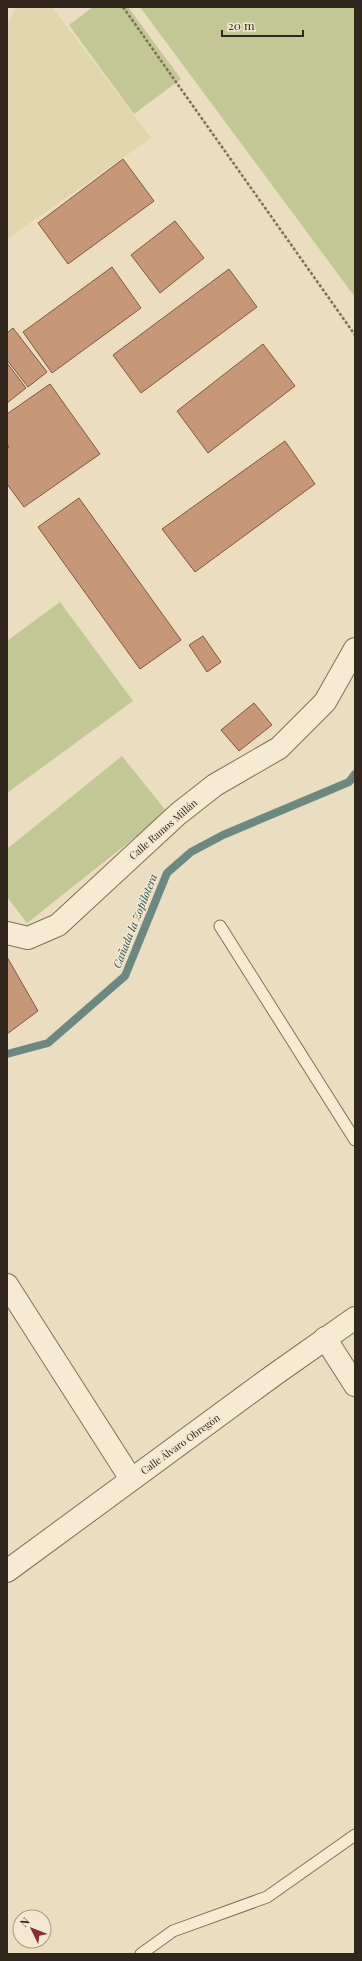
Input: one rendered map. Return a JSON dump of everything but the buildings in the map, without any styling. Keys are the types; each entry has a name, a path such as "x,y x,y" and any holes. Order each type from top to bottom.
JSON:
{"street":[{"name":"Calle Ramos Millán","path":"7,933 28,938 58,925 178,814 215,785 279,748 325,702 355,649"},
{"path":"7,1285 132,1480"},
{"name":"Calle Álvaro Obregón","path":"7,1571 325,1338 355,1318"},
{"path":"325,1338 355,1385"}],"lane":[{"path":"220,926 355,1140"},
{"path":"141,1954 173,1931 267,1897 355,1835"}],"path":[{"path":"123,7 355,335"}],"shaded area":[{"path":"16,7 52,7 151,138 7,239 7,26"}],"green space":[{"path":"93,7 128,7 181,79 134,114 69,25"},
{"path":"140,7 355,7 355,297"},
{"path":"60,602 133,701 7,793 7,641"},
{"path":"122,756 167,812 27,923 7,897 7,849"}],"waterway":[{"name":"Cañada la Zopilotera","path":"7,1054 48,1043 125,976 167,873 191,852 223,835 349,782 355,774"}]}
